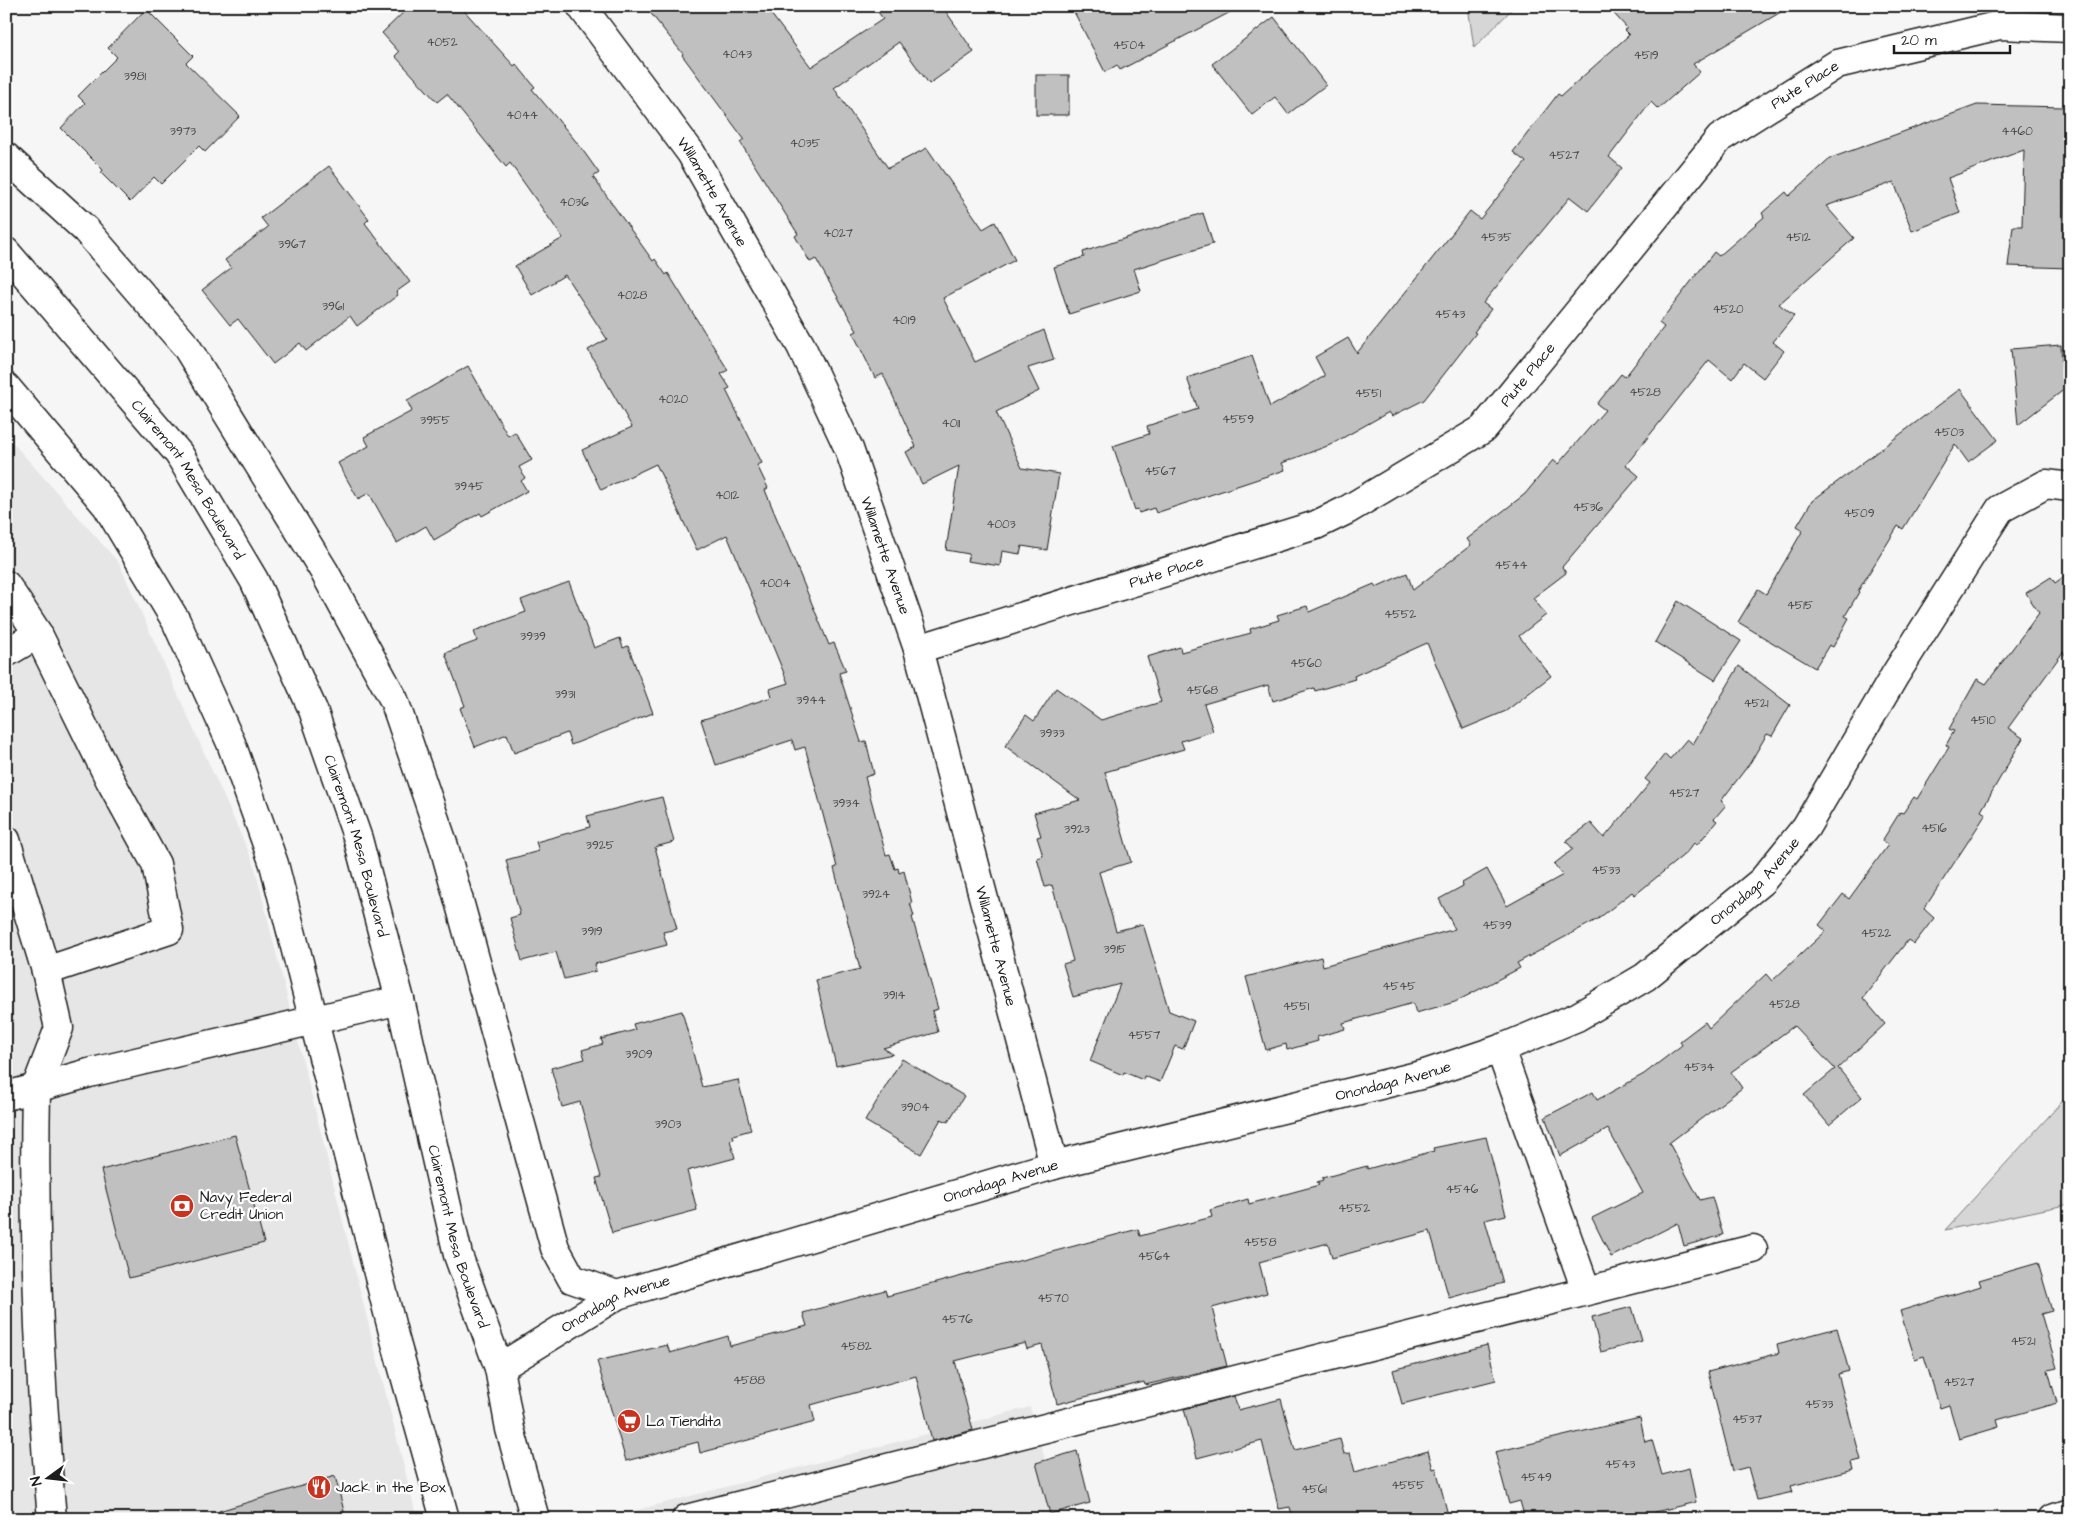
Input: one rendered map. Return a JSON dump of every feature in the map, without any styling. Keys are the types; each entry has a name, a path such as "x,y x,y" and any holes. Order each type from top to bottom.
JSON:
{"street":[{"name":"Willamette Avenue","path":"581,6 691,153 801,346 849,449 918,649 1054,1165"},
{"name":"Piute Place","path":"918,649 1316,525 1347,510 1483,429 1720,138 1837,64 2000,25 2070,28"},
{"path":"6,158 86,230 186,346 324,570 394,700 443,843 555,1248 572,1279 618,1295"},
{"name":"Clairemont Mesa Boulevard","path":"6,252 179,454 254,580 313,710 352,820 400,1000 458,1255 499,1368 510,1429 535,1519"},
{"path":"6,387 108,506 176,621 232,743 274,864 394,1336 445,1519"},
{"name":"Onondaga Avenue","path":"499,1368 618,1295 1054,1165 1425,1074 1500,1049 1578,1017 1645,977 1762,881 1806,827 1895,675 2000,509 2046,484 2070,487"},
{"path":"6,585 38,634 110,780 156,864 168,930 46,971"},
{"path":"6,653 38,634"},
{"path":"6,840 46,971 59,1028 36,1088 34,1185 40,1371 52,1519"},
{"path":"6,1096 89,1073 400,1000"},
{"path":"1500,1049 1586,1290"},
{"path":"686,1519 1222,1385 1586,1290 1753,1249"},
{"path":"2052,1519 2070,1513"}],"shaded area":[{"path":"1468,6 1515,6 1474,48"},
{"path":"6,435 119,563 254,864 417,1519 6,1519"},
{"path":"2070,1093 2070,1204 1945,1230"},
{"path":"1030,1407 1062,1519 603,1519"}],"building":[{"path":"410,6 460,6 514,66 516,64 535,87 532,89 579,145 599,173 593,177 653,261 655,259 666,275 668,273 728,370 721,374 730,388 726,390 762,463 757,465 768,488 765,490 829,645 834,643 846,671 839,673 861,742 866,741 874,774 865,777 886,855 890,854 895,869 898,868 899,873 904,871 912,903 910,903 914,916 912,917 938,1009 932,1011 938,1032 883,1048 893,1054 836,1066 816,980 860,969 834,868 837,867 805,747 795,750 792,740 716,765 701,720 772,697 770,689 788,683 727,535 697,550 656,464 601,490 582,450 632,427 588,350 607,339 565,275 532,295 515,266 563,238 510,163 506,167 447,94 437,102 395,56 399,52 382,33"},
{"path":"645,6 765,6 811,67 883,19 874,6 942,6 974,52 929,84 899,42 834,88 888,168 927,148 983,229 995,222 1015,260 943,298 975,362 1044,330 1054,360 1028,368 1039,391 996,412 1022,468 1059,474 1047,550 1022,546 1020,554 1002,551 1000,566 967,561 969,554 946,550 959,466 922,484 906,452 916,447 883,374 875,378 853,333 857,331 816,259 810,262 795,236 798,234 740,142 744,139 683,54"},
{"path":"1071,6 1242,6 1120,70 1117,65 1105,72"},
{"path":"1607,6 1791,6 1693,64 1700,72 1658,109 1651,102 1609,157 1622,168 1588,211 1570,197 1483,303 1491,309 1474,332 1476,333 1424,400 1392,416 1389,412 1330,445 1282,463 1285,470 1156,513 1154,508 1139,513 1138,509 1135,510 1113,446 1149,434 1147,426 1198,409 1187,378 1252,356 1270,407 1325,376 1315,357 1348,338 1357,353 1470,211 1480,219 1526,162 1513,152 1558,94 1561,96 1629,35 1624,30 1627,28"},
{"path":"146,9 193,56 186,63 240,116 205,152 199,146 161,184 154,177 130,202 101,173 103,170 61,128 85,103 78,96 117,57 108,48"},
{"path":"1274,17 1326,85 1288,114 1275,97 1252,115 1212,64"},
{"path":"1036,75 1069,75 1069,115 1036,115"},
{"path":"1977,105 2065,107 2064,228 2070,228 2070,268 2008,266 2013,226 2022,226 2024,150 1948,178 1960,213 1912,231 1894,182 1826,206 1854,238 1779,304 1794,316 1773,342 1784,351 1763,378 1744,363 1732,379 1709,360 1626,465 1639,476 1562,567 1566,573 1533,598 1546,615 1519,636 1551,676 1506,711 1463,729 1427,643 1354,676 1355,679 1315,691 1314,688 1273,701 1268,685 1204,704 1213,731 1181,741 1184,749 1105,772 1131,862 1099,872 1116,931 1143,924 1169,1011 1194,1021 1183,1049 1175,1046 1160,1082 1144,1076 1143,1080 1124,1072 1123,1075 1090,1061 1120,984 1073,997 1063,964 1073,961 1052,885 1045,887 1037,858 1043,856 1037,837 1041,836 1034,813 1080,800 1005,746 1026,715 1034,721 1056,688 1101,720 1161,702 1147,657 1180,647 1181,652 1251,633 1250,629 1279,620 1277,615 1307,606 1309,612 1374,584 1376,587 1407,573 1413,590 1471,545 1467,539 1525,494 1553,460 1558,464 1605,410 1597,404 1621,374 1625,377 1664,327 1659,323 1714,252 1719,256 1764,217 1762,213 1786,192 1789,196 1831,158"},
{"path":"329,166 369,219 365,223 410,282 396,292 398,295 357,326 350,316 306,351 300,343 273,364 238,319 230,325 202,290 231,268 225,260 268,227 261,218"},
{"path":"1203,213 1213,244 1134,269 1141,291 1069,314 1054,267 1084,257 1083,252"},
{"path":"2061,345 2062,366 2070,366 2070,385 2018,425 2011,349"},
{"path":"468,366 508,436 515,432 532,460 519,467 525,478 521,481 527,491 482,516 480,513 434,540 426,526 397,543 369,493 358,499 338,463 369,446 364,437 412,411 407,401"},
{"path":"1960,389 1998,440 1968,462 1955,444 1903,529 1898,526 1858,591 1845,616 1849,618 1833,647 1829,645 1815,668 1738,622 1758,589 1766,594 1803,530 1797,526 1812,501"},
{"path":"2070,572 2070,662 2063,652 2008,728 2023,738 1981,811 1986,814 1924,909 1934,918 1914,944 1908,940 1863,998 1885,1024 1838,1068 1862,1097 1829,1125 1804,1095 1835,1069 1794,1026 1731,1072 1742,1088 1669,1143 1700,1200 1712,1197 1723,1235 1684,1246 1678,1223 1611,1257 1592,1218 1643,1193 1608,1129 1560,1156 1545,1117 1593,1092 1597,1100 1644,1074 1682,1045 1680,1041 1705,1022 1709,1028 1766,974 1772,981 1826,931 1819,925 1843,894 1849,899 1888,845 1882,841 1900,812 1903,813 1914,797 1917,799 1949,747 1946,745 1954,731 1949,729 1977,679 1986,684 2039,613 2026,593 2051,577 2055,583"},
{"path":"569,582 594,648 620,638 623,648 628,646 653,713 571,745 567,733 514,753 507,734 475,747 460,708 465,706 445,653 477,641 474,631 526,612 521,600"},
{"path":"1678,601 1741,641 1715,680 1655,642"},
{"path":"1739,666 1790,705 1772,736 1767,734 1750,763 1721,801 1726,805 1714,819 1717,821 1697,845 1694,843 1686,853 1635,895 1632,892 1598,919 1517,963 1520,968 1455,1002 1416,1013 1413,1003 1343,1023 1345,1029 1317,1037 1318,1041 1287,1050 1286,1044 1266,1050 1246,977 1321,957 1323,966 1455,929 1439,899 1463,886 1462,883 1487,869 1507,906 1563,875 1554,864 1573,849 1566,841 1591,823 1604,838 1650,783 1645,779 1665,754 1670,759 1687,739 1693,744"},
{"path":"662,797 674,842 655,847 677,929 663,932 667,945 595,964 596,971 564,979 556,952 522,961 510,918 520,915 506,860 539,851 536,842 590,827 587,816"},
{"path":"682,1011 702,1087 738,1080 751,1130 733,1135 734,1139 730,1140 735,1158 687,1171 697,1210 612,1233 596,1178 601,1177 580,1102 562,1107 551,1068 585,1059 582,1050 603,1044 601,1039 635,1030 633,1024"},
{"path":"902,1059 964,1096 948,1122 941,1119 921,1154 865,1121"},
{"name":"Navy Federal Credit Union","path":"235,1135 264,1243 129,1278 101,1170"},
{"path":"1486,1137 1506,1215 1485,1220 1503,1283 1449,1298 1430,1231 1332,1258 1328,1243 1259,1262 1267,1293 1212,1308 1227,1366 1145,1385 1144,1382 1057,1404 1042,1345 1027,1349 1025,1343 955,1361 973,1430 932,1441 916,1376 811,1405 815,1422 700,1453 698,1442 626,1461 597,1361 667,1345 670,1353 728,1336 730,1346 807,1326 803,1313 885,1290 887,1296 1138,1229 1140,1236 1212,1217 1210,1210 1248,1199 1249,1204 1319,1185 1317,1182 1323,1180 1322,1178 1367,1166 1367,1169 1434,1151 1433,1148"},
{"path":"2038,1263 2052,1311 2041,1314 2057,1368 2048,1370 2057,1403 1997,1420 1999,1427 1959,1439 1949,1405 1940,1408 1924,1356 1915,1359 1900,1311 1981,1286 1979,1280"},
{"path":"1632,1307 1642,1341 1601,1352 1592,1317"},
{"path":"1837,1328 1849,1371 1838,1374 1861,1460 1851,1462 1853,1470 1791,1486 1793,1492 1757,1500 1748,1467 1733,1471 1708,1372 1779,1353 1777,1344"},
{"path":"1487,1345 1496,1380 1402,1404 1393,1370"},
{"path":"1234,1396 1238,1410 1281,1399 1295,1450 1340,1439 1344,1454 1350,1453 1355,1472 1428,1451 1433,1469 1436,1468 1449,1519 1293,1519 1290,1507 1279,1509 1262,1441 1197,1458 1184,1409"},
{"path":"1640,1418 1645,1442 1652,1440 1662,1475 1689,1468 1696,1502 1655,1512 1657,1519 1525,1519 1520,1501 1509,1504 1495,1452"},
{"path":"1077,1451 1090,1503 1050,1514 1036,1463"},
{"name":"Jack in the Box","path":"335,1476 346,1519 220,1519 219,1511"}],"place":[{"name":"Navy Federal Credit Union","path":"182,1206"},
{"name":"La Tiendita","path":"629,1421"},
{"name":"Jack in the Box","path":"319,1487"}]}
